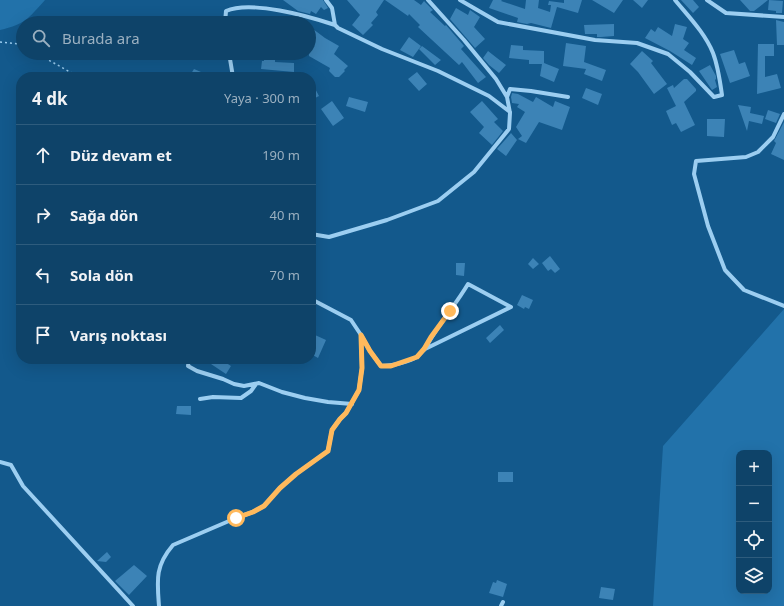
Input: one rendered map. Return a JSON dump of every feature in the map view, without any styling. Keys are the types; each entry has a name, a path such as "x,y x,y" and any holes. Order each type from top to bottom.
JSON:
{"street":[{"path":"326,0 332,8 335,25"},
{"path":"316,235 329,237 387,220 438,201 474,172 509,129 510,112 507,97 496,79 428,0"},
{"path":"460,0 498,22 595,40 637,44 668,54 690,72 714,97 722,95 720,79 713,52 701,33 675,0"},
{"path":"707,0 726,13 784,17"},
{"path":"226,16 226,12 231,8 244,4 280,7 308,16"},
{"path":"316,19 335,25 338,28 382,49 438,71 489,96 510,112"},
{"path":"230,60 232,72"},
{"path":"507,97 510,89 568,97"},
{"path":"784,114 773,137 758,152 746,157 696,161 694,174 708,226 725,270 744,290 784,306"},
{"path":"316,302 351,320 381,366 391,366 417,357 468,284 511,307 423,350"},
{"path":"159,606 157,585 159,567 166,553 173,545 264,506 280,488 296,474 328,451 332,430 352,404 359,390 362,368 361,335"},
{"path":"188,364 188,366 197,371 234,384 244,386 259,382 282,392 305,398 352,404"},
{"path":"200,399 213,397 241,398 251,391 256,383"},
{"path":"0,462 11,465 23,486 133,606"}],"path":[{"path":"0,42 16,44"},
{"path":"48,60 69,72"}],"shaded area":[{"path":"0,0 45,0 30,16 16,16 16,25 0,30"},
{"path":"784,309 784,606 653,606 663,446"}],"building":[{"path":"283,0 323,0 328,8 324,10 321,7 316,14 311,11 310,14 298,11"},
{"path":"347,0 384,0 376,12 378,15 371,23 373,25 363,35 352,25 360,15"},
{"path":"385,0 414,0 421,5 424,1 433,10 430,12 445,26 446,25 464,46 461,49 486,77 478,83 462,62 459,65 418,27 420,25 409,14 408,16"},
{"path":"493,0 502,0 501,1 525,9 526,0 539,0 538,8 550,12 551,5 548,5 549,1 564,3 564,0 582,0 578,13 557,7 551,28 531,23 527,24 517,22 518,18 489,8"},
{"path":"592,0 623,0 614,13"},
{"path":"633,0 648,0 642,8"},
{"path":"681,0 693,0 699,7 693,13"},
{"path":"740,0 768,0 754,11 750,11"},
{"path":"769,0 783,1 782,13 776,13 776,11 768,10"},
{"path":"456,8 468,15 470,10 480,17 474,27 485,39 475,48 450,19"},
{"path":"776,20 784,22 784,45 777,45"},
{"path":"614,24 614,36 597,37 597,34 585,34 584,25"},
{"path":"675,24 687,27 683,39 689,43 684,50 696,58 692,65 645,38 651,29 655,32 658,27 672,36"},
{"path":"316,31 339,46 334,54 348,66 339,77 335,77 329,71 330,68 316,60"},
{"path":"409,37 421,46 413,57 400,50"},
{"path":"566,43 586,46 584,62 606,70 602,81 584,74 586,69 563,66"},
{"path":"758,44 774,44 774,56 765,56 765,77 777,74 781,88 757,94"},
{"path":"511,45 523,46 523,50 544,51 544,63 559,69 554,82 540,76 542,64 529,64 529,60 509,58"},
{"path":"422,46 441,60 435,65 419,49"},
{"path":"734,50 739,64 745,62 750,76 730,83 720,54"},
{"path":"488,51 506,65 499,73 483,58"},
{"path":"642,51 653,61 651,63 667,84 654,94 638,72 630,64"},
{"path":"275,60 275,62 294,63 294,72 261,69 262,61"},
{"path":"710,65 716,76 715,80 717,87 712,90 699,71"},
{"path":"194,69 201,72 192,72"},
{"path":"417,72 427,84 419,91 408,79"},
{"path":"684,79 687,79 696,89 696,91 684,102 695,125 681,132 676,123 672,125 666,111 676,106 667,88 673,85 674,88"},
{"path":"586,88 602,94 598,105 582,98"},
{"path":"316,90 319,96 316,98"},
{"path":"512,93 518,94 533,102 536,97 553,107 555,101 570,107 562,130 539,122 526,143 518,139 522,136 516,127 525,112 517,107 519,104 512,103"},
{"path":"349,97 368,102 365,112 346,106"},
{"path":"332,101 344,118 333,126 321,109"},
{"path":"482,101 498,119 494,122 503,131 492,145 479,133 484,127 470,112"},
{"path":"738,105 751,107 750,113 764,116 762,124 749,121 747,131"},
{"path":"768,110 780,114 776,123 765,119"},
{"path":"707,119 725,119 724,137 707,136"},
{"path":"784,122 784,160 771,154 776,143 774,141"},
{"path":"511,133 517,140 506,156 497,149"},
{"path":"550,256 560,269 555,273 551,269 548,271 542,263"},
{"path":"533,258 539,264 533,269 528,264"},
{"path":"456,263 465,263 464,276 456,275"},
{"path":"522,295 533,300 529,309 525,307 524,309 517,305"},
{"path":"500,325 504,330 490,343 486,338"},
{"path":"316,335 326,340 318,358 316,357"},
{"path":"211,364 228,364 231,366 226,374"},
{"path":"177,406 191,406 191,415 176,414"},
{"path":"498,472 513,472 513,482 498,482"},
{"path":"107,552 111,557 106,562 97,561"},
{"path":"134,565 147,576 129,595 115,581"},
{"path":"497,580 507,584 503,597 489,593 493,582 496,583"},
{"path":"601,587 615,589 613,600 599,598"}],"route":[{"path":"236,518 264,506 280,488 296,474 328,451 332,430 346,413 359,390 362,368 361,335 381,366 391,366 417,357 450,311"}]}
